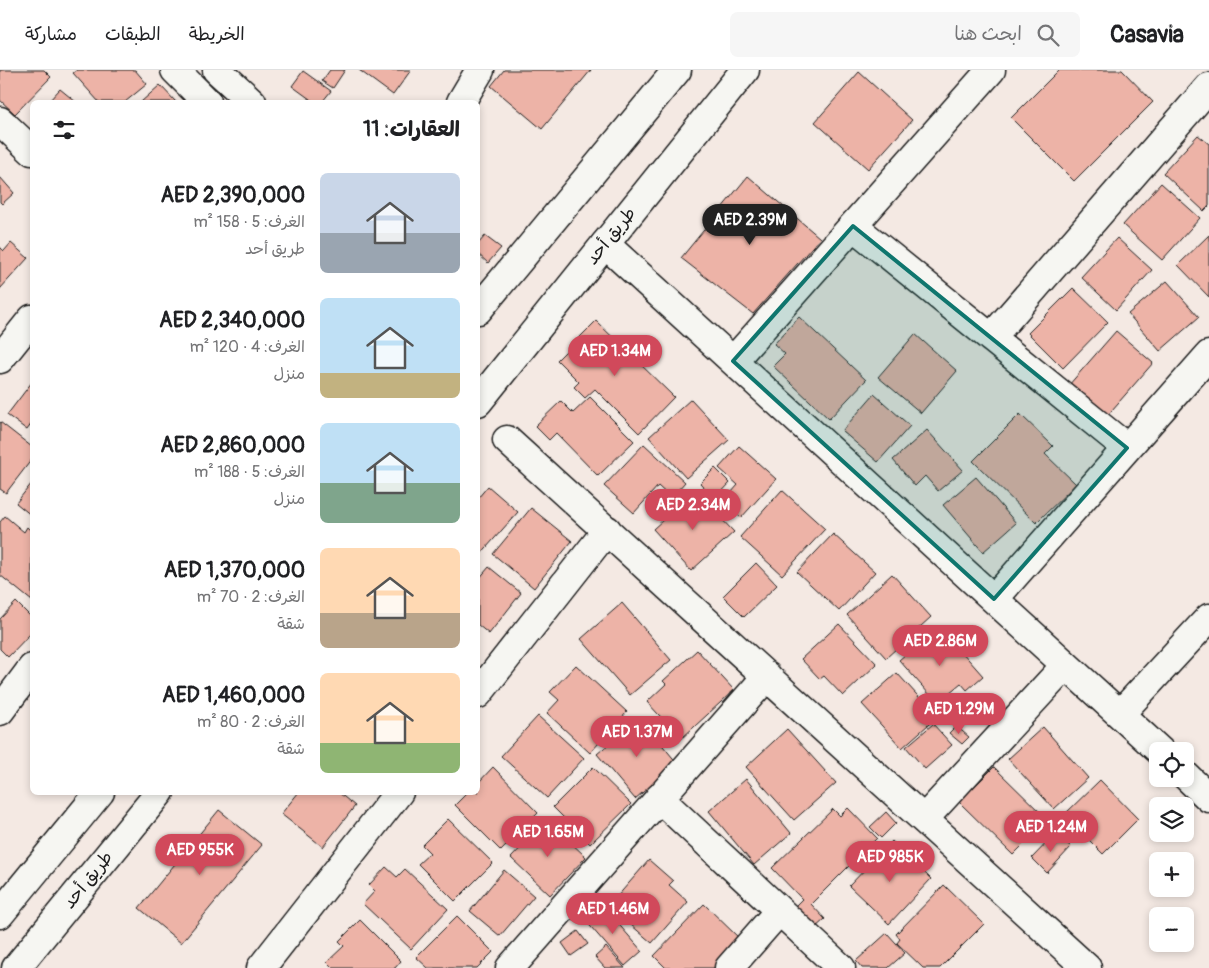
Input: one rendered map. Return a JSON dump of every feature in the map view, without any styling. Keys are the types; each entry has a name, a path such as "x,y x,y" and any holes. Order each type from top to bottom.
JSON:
{"street":[{"path":"175,70 205,100"},
{"path":"217,70 250,100"},
{"path":"462,100 480,70"},
{"path":"480,303 677,70"},
{"name":"طريق أحد","path":"480,400 745,70"},
{"path":"733,361 991,70"},
{"path":"991,338 1209,87"},
{"path":"0,121 30,149"},
{"path":"853,226 1127,448"},
{"path":"605,244 1150,742"},
{"path":"0,359 30,321"},
{"path":"994,599 1209,355"},
{"path":"508,440 1087,968"},
{"path":"480,691 607,530"},
{"path":"1120,714 1209,618"},
{"path":"924,819 1066,665"},
{"path":"0,711 30,671"},
{"path":"510,968 767,676"},
{"path":"1194,784 1209,798"},
{"path":"0,914 98,795"},
{"name":"طريق أحد","path":"16,968 158,795"},
{"path":"261,968 397,795"},
{"path":"659,798 841,968"},
{"path":"729,968 780,911"}],"highlighted area":[{"path":"853,226 1127,448 994,599 733,361"}],"building":[{"path":"0,70 44,70 51,77 15,114 0,100"},
{"path":"77,70 135,70 147,84 127,100 97,100 73,73"},
{"path":"330,70 345,70 333,88 322,81"},
{"path":"359,70 411,70 393,95"},
{"path":"504,70 591,70 542,129 491,86"},
{"path":"1059,70 1122,70 1153,102 1074,181 1011,118"},
{"path":"303,71 331,91 324,100 311,100 292,86"},
{"path":"859,72 912,120 868,169 815,122"},
{"path":"160,85 174,100 143,100"},
{"path":"60,89 74,100 50,100"},
{"path":"1198,135 1209,144 1209,206 1204,211 1163,173"},
{"path":"748,176 820,238 753,314 681,258"},
{"path":"0,177 14,193 2,204 0,202"},
{"path":"1161,183 1200,218 1162,260 1123,225"},
{"path":"1209,235 1209,297 1178,265"},
{"path":"485,236 501,248 488,263 480,256 480,242"},
{"path":"1117,238 1152,270 1116,310 1081,277"},
{"path":"11,243 28,258 0,289 0,247 4,251"},
{"path":"1167,281 1199,317 1160,351 1128,314"},
{"path":"1073,288 1108,322 1063,368 1028,333"},
{"path":"799,317 866,380 829,419 773,366 785,354 774,344"},
{"path":"596,321 674,397 639,433 595,389 585,398 574,387 579,382 557,360"},
{"path":"1116,331 1153,363 1105,418 1068,386"},
{"path":"915,334 957,371 921,413 878,377"},
{"path":"30,385 30,426 27,430 7,415"},
{"path":"874,394 910,426 878,462 842,431"},
{"path":"590,397 634,441 598,476 556,433 549,440 535,426 561,401 573,413"},
{"path":"691,399 729,440 686,478 649,437"},
{"path":"1020,414 1053,446 1045,454 1076,484 1036,523 973,461"},
{"path":"0,422 30,445 30,462 6,493 0,489"},
{"path":"927,430 963,470 938,491 925,476 915,486 893,460"},
{"path":"644,444 685,482 671,498 658,486 634,513 604,486"},
{"path":"739,446 776,479 741,518 723,502 738,485 719,468"},
{"path":"715,468 730,483 715,499 700,483"},
{"path":"976,477 1016,523 983,552 943,505"},
{"path":"30,486 30,514 16,503"},
{"path":"488,486 518,512 480,555 480,496"},
{"path":"782,490 825,529 782,575 740,537"},
{"path":"695,491 734,532 691,571 653,529"},
{"path":"531,508 572,541 534,588 493,554"},
{"path":"5,516 24,532 27,527 30,530 30,599 0,575 0,522"},
{"path":"833,534 875,572 839,611 797,572"},
{"path":"756,563 777,585 744,617 723,596"},
{"path":"489,567 521,593 489,634 480,627 480,578"},
{"path":"892,574 931,617 886,658 847,615"},
{"path":"16,602 30,616 30,634 8,657 0,649 0,619"},
{"path":"622,603 671,660 630,695 581,639"},
{"path":"839,624 877,664 843,696 824,676 820,679 801,659"},
{"path":"933,631 948,648 954,643 983,676 967,690 961,683 937,703 899,660"},
{"path":"697,650 734,690 681,739 647,702 666,684 663,681"},
{"path":"576,665 627,712 590,753 547,713 559,700 550,692"},
{"path":"897,673 937,717 902,748 862,704"},
{"path":"538,716 584,758 547,798 501,756"},
{"path":"640,718 677,763 635,799 597,754"},
{"path":"933,724 952,745 925,769 906,747"},
{"path":"956,726 969,737 962,744 949,733"},
{"path":"1043,727 1088,778 1054,809 1008,759"},
{"path":"787,729 836,783 794,820 746,767"},
{"path":"493,767 538,813 501,851 455,805 465,795 480,795 480,781"},
{"path":"593,767 631,804 590,844 553,807"},
{"path":"994,767 1048,820 1013,855 959,802"},
{"path":"746,779 791,833 754,865 709,811"},
{"path":"1100,780 1138,819 1103,854 1064,815"},
{"path":"297,795 342,795 355,806 323,847 281,814"},
{"path":"848,808 877,838 811,904 825,919 814,929 793,908 802,899 772,868 833,809 840,816"},
{"path":"219,810 262,845 181,943 139,908"},
{"path":"886,812 896,823 881,838 870,827"},
{"path":"448,819 493,863 455,901 418,864 430,853 422,845"},
{"path":"547,820 586,857 550,895 511,858"},
{"path":"1056,833 1071,847 1047,873 1032,858"},
{"path":"892,841 931,879 889,924 849,886"},
{"path":"649,860 673,881 669,885 688,902 652,943 609,906"},
{"path":"386,867 397,877 405,869 448,909 411,949 363,904 375,891 369,885"},
{"path":"504,870 534,896 500,936 470,911"},
{"path":"944,885 984,924 940,968 923,968 897,943 900,939 896,934"},
{"path":"601,904 642,951 625,966 584,919"},
{"path":"704,904 742,941 716,968 666,968 654,956"},
{"path":"457,916 493,952 477,968 428,968 416,957"},
{"path":"360,920 401,961 395,968 333,968 327,962 344,946 339,941"},
{"path":"578,931 588,944 571,956 562,943"},
{"path":"887,933 905,953 888,968 862,968 856,961"},
{"path":"606,947 625,968 605,968 595,957"}]}
